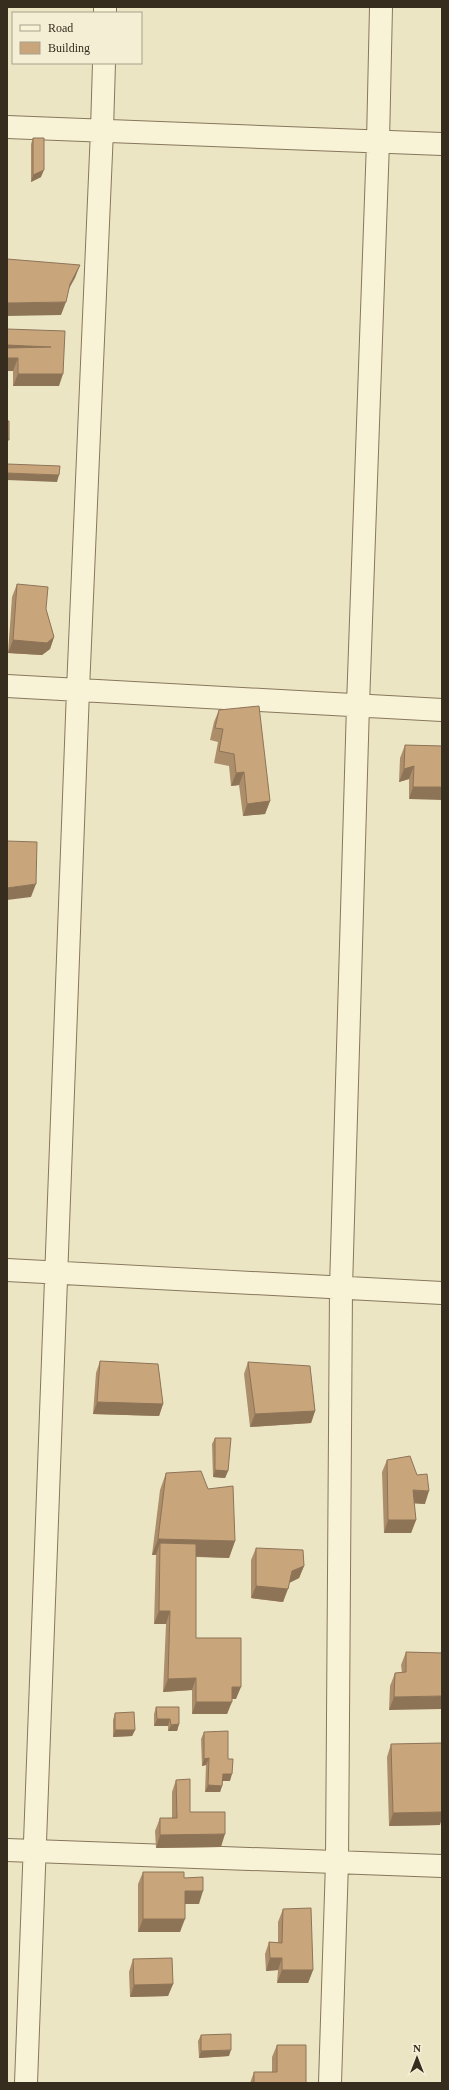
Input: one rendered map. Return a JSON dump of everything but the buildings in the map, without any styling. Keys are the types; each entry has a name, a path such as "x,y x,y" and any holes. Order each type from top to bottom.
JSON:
{"street":[{"path":"330,2083 337,1862 341,1288 358,705 382,7"},
{"path":"26,2083 36,1851 78,690 104,64"},
{"path":"7,127 442,144"},
{"path":"7,686 442,710"},
{"path":"7,1270 442,1293"},
{"path":"7,1850 442,1866"}]}
